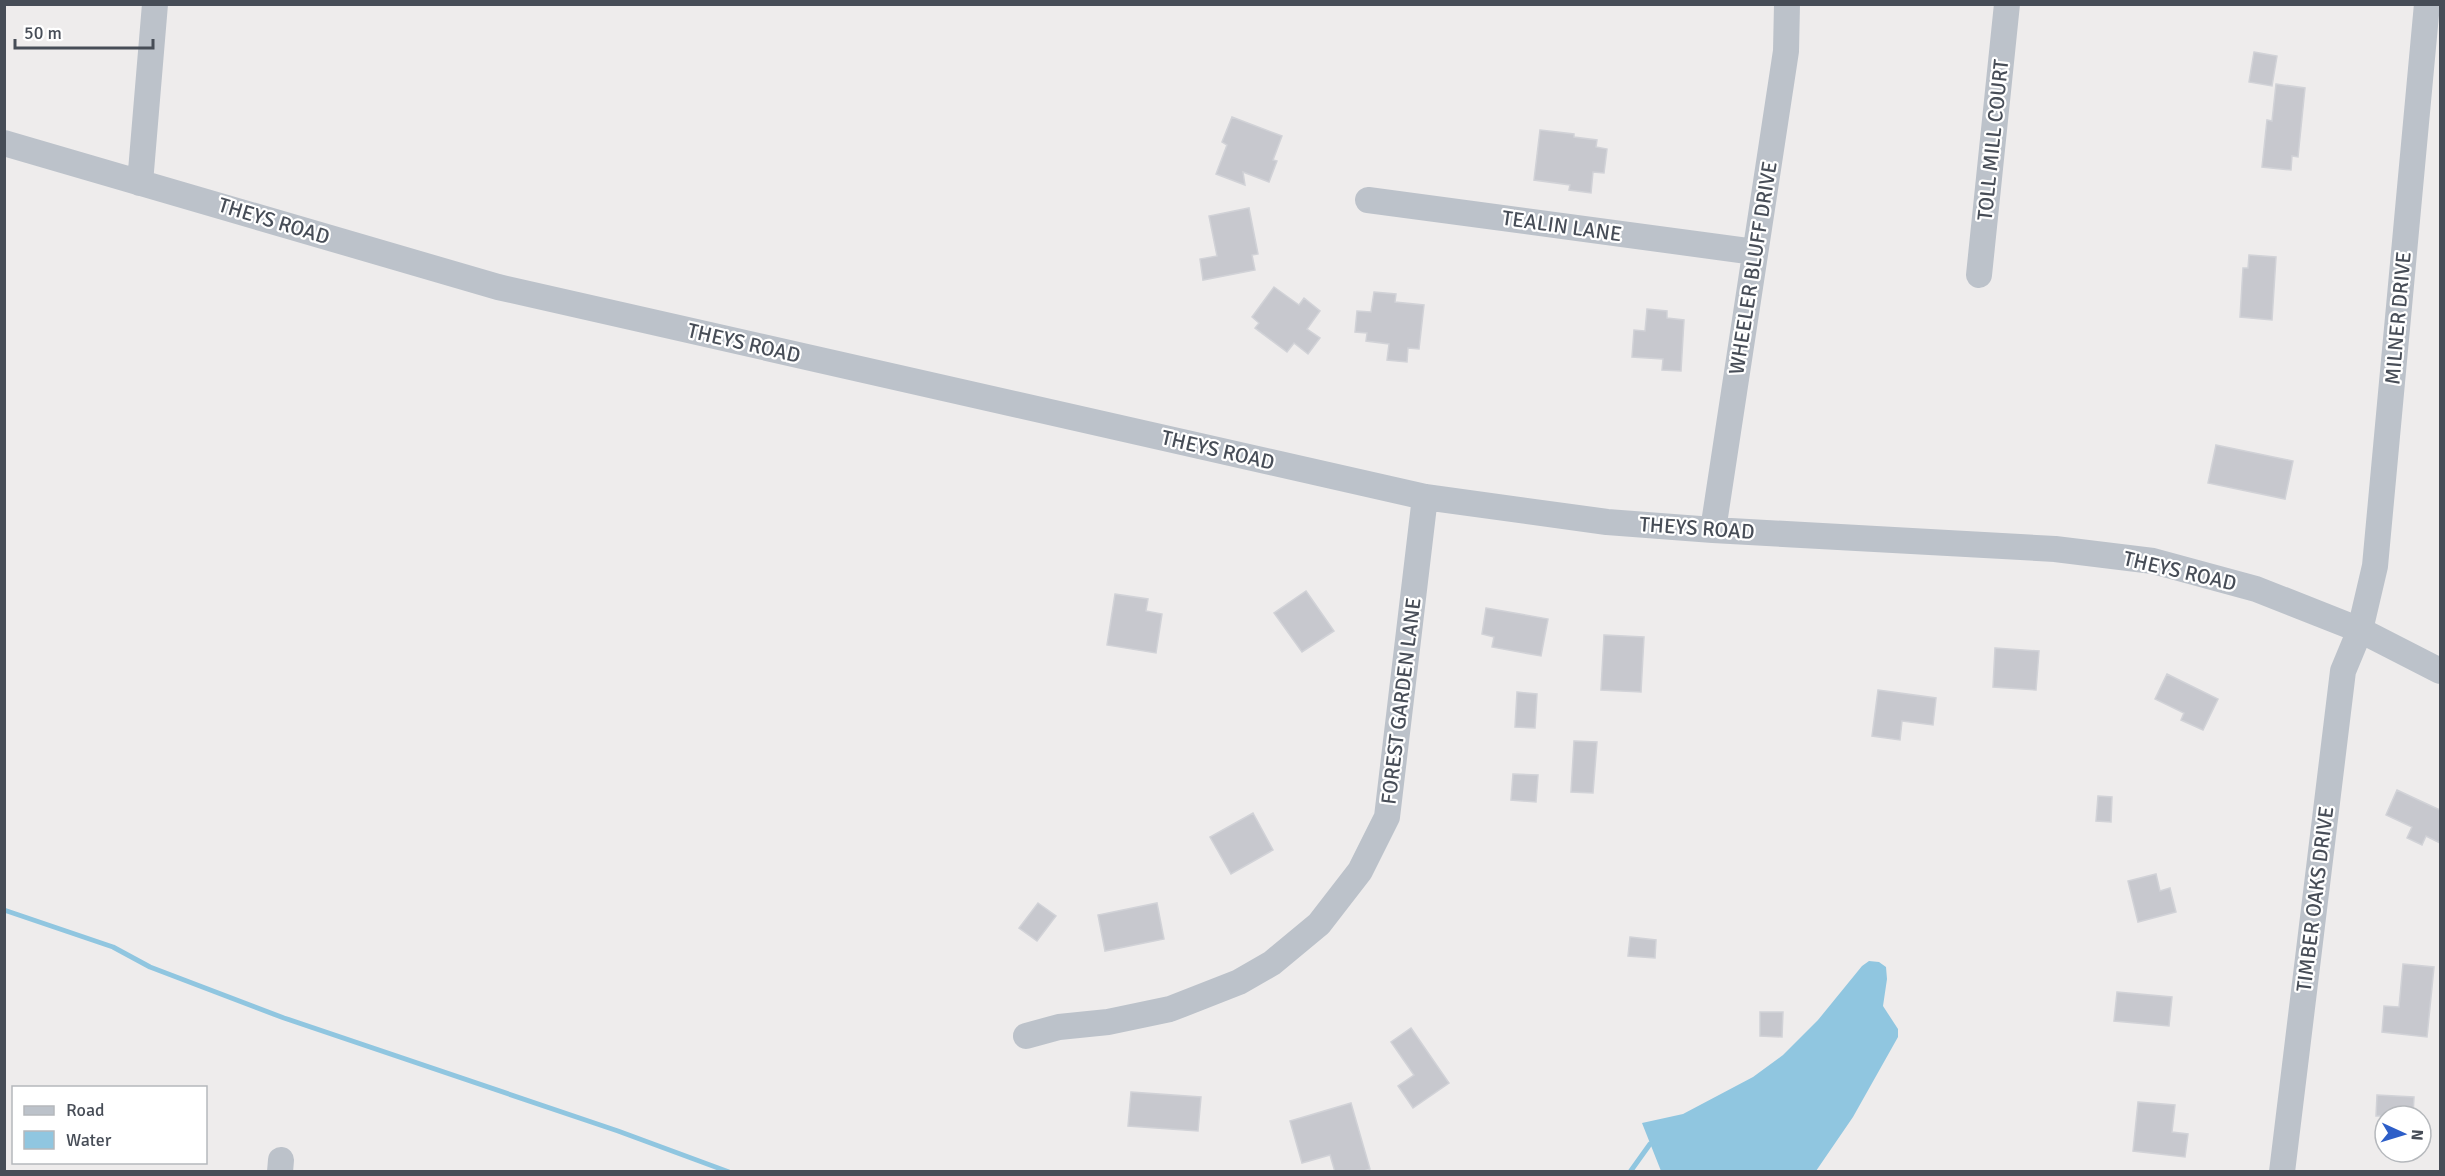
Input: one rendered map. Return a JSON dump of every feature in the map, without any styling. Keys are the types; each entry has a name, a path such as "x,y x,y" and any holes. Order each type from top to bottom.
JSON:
{"street":[{"path":"140,183 155,4"},
{"name":"WHEELER BLUFF DRIVE","path":"1713,530 1786,51 1787,4"},
{"name":"TOLL MILL COURT","path":"1979,275 2007,4"},
{"name":"MILNER DRIVE","path":"2360,630 2375,566 2427,4"},
{"name":"THEYS ROAD","path":"4,143 193,196 498,287 1425,497 1607,522 2055,549 2153,561 2256,589 2360,630 2440,671"},
{"name":"TEALIN LANE","path":"1368,200 1755,252"},
{"name":"FOREST GARDEN LANE","path":"1026,1036 1059,1026 1108,1022 1170,1009 1239,982 1272,963 1318,924 1360,871 1387,817 1425,497"},
{"name":"TIMBER OAKS DRIVE","path":"2282,1172 2343,671 2360,630"}],"water":[{"path":"1869,961 1879,962 1886,967 1887,979 1883,1006 1898,1029 1898,1037 1853,1117 1816,1171 1661,1171 1642,1123 1683,1114 1753,1077 1783,1055 1818,1020 1862,966"}],"building":[{"path":"2254,52 2277,56 2272,86 2249,82"},
{"path":"2276,84 2305,88 2298,157 2292,156 2291,170 2262,167 2267,120 2272,121"},
{"path":"1232,117 1282,136 1273,160 1277,161 1269,182 1243,172 1245,185 1216,174 1227,145 1222,142"},
{"path":"1540,130 1574,134 1574,137 1597,140 1596,147 1607,149 1604,173 1593,172 1591,193 1569,190 1570,185 1534,180"},
{"path":"1249,208 1258,254 1252,255 1255,270 1203,280 1200,259 1217,256 1209,216"},
{"path":"2249,255 2276,257 2272,320 2240,317 2243,268 2248,268"},
{"path":"1274,287 1299,305 1304,298 1320,311 1307,329 1320,338 1308,354 1294,343 1287,352 1255,328 1259,323 1252,317"},
{"path":"1374,292 1396,294 1395,302 1424,305 1419,349 1408,348 1407,362 1387,360 1389,344 1366,341 1367,333 1355,332 1357,311 1371,312"},
{"path":"1647,309 1667,311 1667,318 1684,320 1681,371 1662,370 1663,359 1632,357 1634,330 1645,331"},
{"path":"2216,445 2293,461 2285,499 2208,483"},
{"path":"1306,591 1334,631 1302,652 1274,613"},
{"path":"1115,594 1148,599 1146,611 1162,614 1156,653 1107,645"},
{"path":"1486,608 1548,619 1541,656 1492,647 1494,637 1482,634"},
{"path":"1604,635 1644,637 1641,692 1601,690"},
{"path":"1995,648 2039,651 2036,690 1993,687"},
{"path":"2167,674 2218,699 2203,730 2181,720 2184,713 2155,699"},
{"path":"1878,690 1936,698 1933,725 1902,721 1900,740 1872,736"},
{"path":"1517,692 1537,694 1535,728 1515,727"},
{"path":"1574,741 1597,742 1593,793 1571,792"},
{"path":"1513,774 1538,775 1536,802 1511,800"},
{"path":"2397,790 2440,810 2440,843 2426,836 2422,845 2407,838 2412,827 2386,815"},
{"path":"2098,796 2112,797 2111,822 2096,821"},
{"path":"1253,813 1273,850 1231,874 1210,837"},
{"path":"2156,874 2160,891 2170,888 2176,912 2138,922 2128,881"},
{"path":"1038,903 1056,916 1037,941 1019,928"},
{"path":"1157,903 1164,939 1105,951 1098,915"},
{"path":"1630,937 1656,940 1655,958 1628,956"},
{"path":"2403,964 2434,967 2427,1037 2382,1032 2384,1006 2399,1007"},
{"path":"2117,992 2172,997 2169,1026 2114,1021"},
{"path":"1760,1012 1783,1012 1782,1037 1760,1036"},
{"path":"1411,1028 1449,1083 1413,1108 1398,1086 1414,1075 1391,1042"},
{"path":"1131,1092 1201,1097 1198,1131 1128,1126"},
{"path":"2377,1095 2414,1097 2414,1104 2377,1104"},
{"path":"2138,1102 2175,1105 2172,1132 2188,1134 2185,1157 2133,1151"},
{"path":"1351,1103 1370,1169 1361,1172 1335,1172 1330,1155 1302,1163 1290,1121"}],"waterway":[{"path":"4,910 113,947 150,967 284,1018 618,1131 729,1172"},
{"path":"1630,1172 1650,1144 1657,1143"}]}
